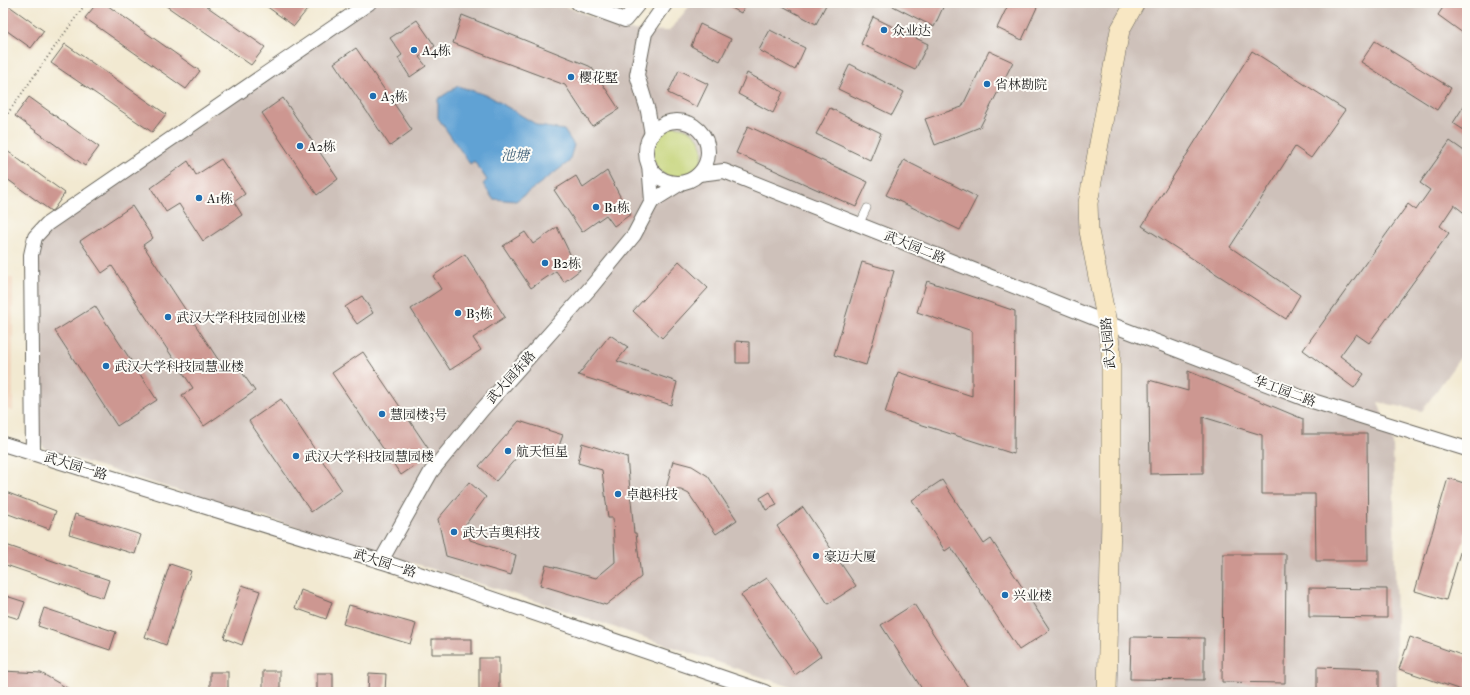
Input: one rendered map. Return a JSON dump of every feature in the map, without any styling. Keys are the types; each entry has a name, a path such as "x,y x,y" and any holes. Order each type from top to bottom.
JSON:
{"street":[{"path":"33,453 31,255 35,237 47,224 369,3"},
{"path":"578,3 625,20 639,3"},
{"path":"652,135 648,111 637,75 645,33 666,3"},
{"name":"武大园路","path":"1107,692 1111,351 1089,230 1088,203 1120,30 1135,3"},
{"path":"648,111 688,123 697,128 704,136 708,146 724,171 699,174"},
{"path":"678,121 668,123 658,128 652,135 648,144 647,154 652,201 681,183 691,180 699,174 705,166 708,156 708,146"},
{"path":"649,164 654,172 662,179 681,183"},
{"name":"武大园二路","path":"724,171 1107,323"},
{"name":"武大园东路","path":"381,561 431,472 481,411 592,286 634,235 652,201"},
{"name":"华工园二路","path":"1107,323 1303,398 1467,449"},
{"name":"武大园一路","path":"3,444 381,561 765,692"}],"lane":[{"path":"859,225 867,208"}],"path":[{"path":"3,120 86,3"},
{"path":"237,3 243,7 246,3"}],"shaded area":[{"path":"370,3 556,3 627,30 669,31 692,3 1467,3 1467,348 1422,411 1378,402 1393,443 1397,692 806,692 542,603 47,450 34,438 35,252 40,236"},
{"path":"3,276 13,278 13,411 3,408"}],"green space":[{"path":"670,126 684,128 694,134 700,142 702,152 701,161 696,170 687,175 672,177 664,174 659,170 652,157 655,140"}],"water":[{"name":"池塘","path":"458,86 489,96 539,126 564,130 574,145 569,162 516,201 493,199 483,184 487,180 474,161 470,164 438,118 438,99"}],"building":[{"path":"3,3 44,31 31,48 3,28"},
{"path":"97,3 104,3 200,71 186,89 85,18"},
{"path":"162,3 202,3 265,47 251,65"},
{"path":"262,3 305,3 310,6 294,26"},
{"path":"722,3 747,3 741,13"},
{"path":"777,3 827,3 816,24"},
{"path":"887,3 945,3 934,27"},
{"path":"1009,3 1039,3 1022,40 997,28"},
{"path":"1446,3 1467,3 1467,36 1438,15"},
{"name":"樱花墅","path":"462,15 589,66 592,68 619,109 592,126 565,85 453,43"},
{"name":"众业达","path":"873,17 928,44 915,70 861,44"},
{"name":"A4栋","path":"417,20 435,46 419,57 426,66 410,77 398,58 402,55 390,38"},
{"path":"700,24 731,39 720,61 691,46"},
{"path":"770,30 805,48 795,70 759,50"},
{"path":"1375,41 1451,88 1437,110 1361,62"},
{"path":"65,44 166,114 152,132 51,63"},
{"name":"A3栋","path":"356,48 412,130 390,146 334,63"},
{"name":"省林勘院","path":"989,51 1013,62 980,127 935,145 925,119 962,107"},
{"path":"1252,51 1345,110 1311,158 1295,147 1230,247 1300,295 1286,319 1142,226"},
{"path":"850,64 904,92 892,115 838,89"},
{"path":"679,70 708,84 697,107 668,93"},
{"path":"747,73 783,92 773,113 738,94"},
{"path":"29,97 99,147 85,166 15,116"},
{"name":"A2栋","path":"283,98 338,179 317,195 262,113"},
{"path":"1467,101 1467,132 1453,123"},
{"path":"830,108 881,133 870,160 816,134"},
{"path":"748,126 868,182 856,207 736,153"},
{"path":"1450,141 1467,153 1467,215 1454,205 1440,226 1449,233 1369,343 1356,334 1340,356 1364,374 1354,388 1303,350 1408,204 1416,210 1430,190 1420,183"},
{"path":"3,148 65,193 53,210 51,211 3,176"},
{"name":"A1栋","path":"221,159 245,194 234,202 242,215 203,241 179,204 166,212 151,188 188,161 196,175"},
{"path":"904,160 977,197 960,230 886,195"},
{"name":"B1栋","path":"607,171 631,214 614,226 606,215 582,232 554,190 576,176 583,188"},
{"name":"武汉大学科技园创业楼","path":"132,206 153,238 143,245 223,367 234,361 255,391 204,426 182,395 193,388 112,266 102,273 80,241"},
{"name":"B2栋","path":"557,227 571,256 580,270 564,282 556,271 531,288 503,246 525,232 533,244"},
{"name":"B3栋","path":"465,254 505,317 473,338 481,350 450,370 411,309 441,289 433,276"},
{"path":"679,261 708,288 662,338 633,311"},
{"path":"862,262 894,271 866,365 834,355"},
{"path":"927,281 1015,311 1014,454 885,413 898,372 972,396 972,331 917,312"},
{"path":"362,296 373,313 357,324 345,307"},
{"name":"武汉大学科技园慧业楼","path":"95,306 157,400 117,426 55,331"},
{"path":"610,335 628,347 617,361 677,382 671,405 578,375"},
{"path":"736,341 749,342 749,363 736,363"},
{"name":"慧园楼3号","path":"363,352 432,454 401,475 332,373"},
{"path":"1188,371 1303,419 1303,434 1367,434 1368,561 1316,561 1315,494 1262,494 1262,435 1203,417 1203,473 1150,474 1149,380 1188,391"},
{"name":"武汉大学科技园慧园楼","path":"281,399 342,490 311,512 249,421"},
{"name":"航天恒星","path":"519,421 563,435 556,454 526,447 496,481 479,466"},
{"path":"582,443 627,457 634,533 636,533 641,577 606,605 540,585 546,565 596,578 615,562 613,518 608,518 602,470 578,463"},
{"path":"673,461 692,466 708,476 737,520 716,534 689,494 681,490 666,489"},
{"path":"1448,478 1467,484 1467,529 1446,600 1415,591"},
{"name":"兴业楼","path":"942,480 984,544 991,539 1050,630 1019,650 951,547 945,551 912,500"},
{"name":"武大吉奥科技","path":"469,482 486,497 466,524 470,540 516,555 511,575 446,556 438,519"},
{"path":"3,491 56,511 49,529 3,512"},
{"path":"770,492 777,505 766,510 760,498"},
{"name":"豪迈大厦","path":"803,507 856,586 828,604 777,526"},
{"path":"75,514 141,535 135,554 69,534"},
{"path":"3,544 109,580 103,598 3,564"},
{"path":"1223,554 1286,554 1285,683 1222,682"},
{"path":"170,564 191,571 166,645 145,637"},
{"path":"767,578 821,656 795,675 741,595"},
{"path":"242,585 260,591 242,645 224,638"},
{"path":"1309,588 1387,589 1387,618 1309,617"},
{"path":"301,590 332,602 326,619 295,608"},
{"path":"3,595 25,602 19,619 3,614"},
{"path":"914,604 971,692 924,692 881,625"},
{"path":"349,605 416,624 410,644 343,624"},
{"path":"44,608 116,632 110,650 38,626"},
{"path":"1131,637 1204,638 1204,680 1130,679"},
{"path":"1410,637 1467,657 1467,692 1399,669"},
{"path":"432,639 472,639 472,654 432,654"},
{"path":"479,658 499,658 499,692 479,692"},
{"path":"1317,667 1379,669 1379,692 1317,692"},
{"path":"3,671 41,673 74,692 3,692"},
{"path":"263,671 280,671 280,692 263,692"},
{"path":"210,672 228,672 228,692 210,692"},
{"path":"317,673 333,673 333,692 317,692"},
{"path":"369,673 386,674 385,692 368,692"}],"place":[{"name":"众业达","path":"884,30"},
{"name":"A4栋","path":"414,50"},
{"name":"樱花墅","path":"571,77"},
{"name":"省林勘院","path":"987,84"},
{"name":"A3栋","path":"373,96"},
{"name":"A2栋","path":"300,146"},
{"name":"A1栋","path":"199,198"},
{"name":"B1栋","path":"596,207"},
{"name":"B2栋","path":"545,263"},
{"name":"B3栋","path":"458,313"},
{"name":"武汉大学科技园创业楼","path":"168,317"},
{"name":"武汉大学科技园慧业楼","path":"106,366"},
{"name":"慧园楼3号","path":"382,414"},
{"name":"航天恒星","path":"508,451"},
{"name":"武汉大学科技园慧园楼","path":"296,456"},
{"name":"卓越科技","path":"618,494"},
{"name":"武大吉奥科技","path":"454,532"},
{"name":"豪迈大厦","path":"816,556"},
{"name":"兴业楼","path":"1005,595"}]}
